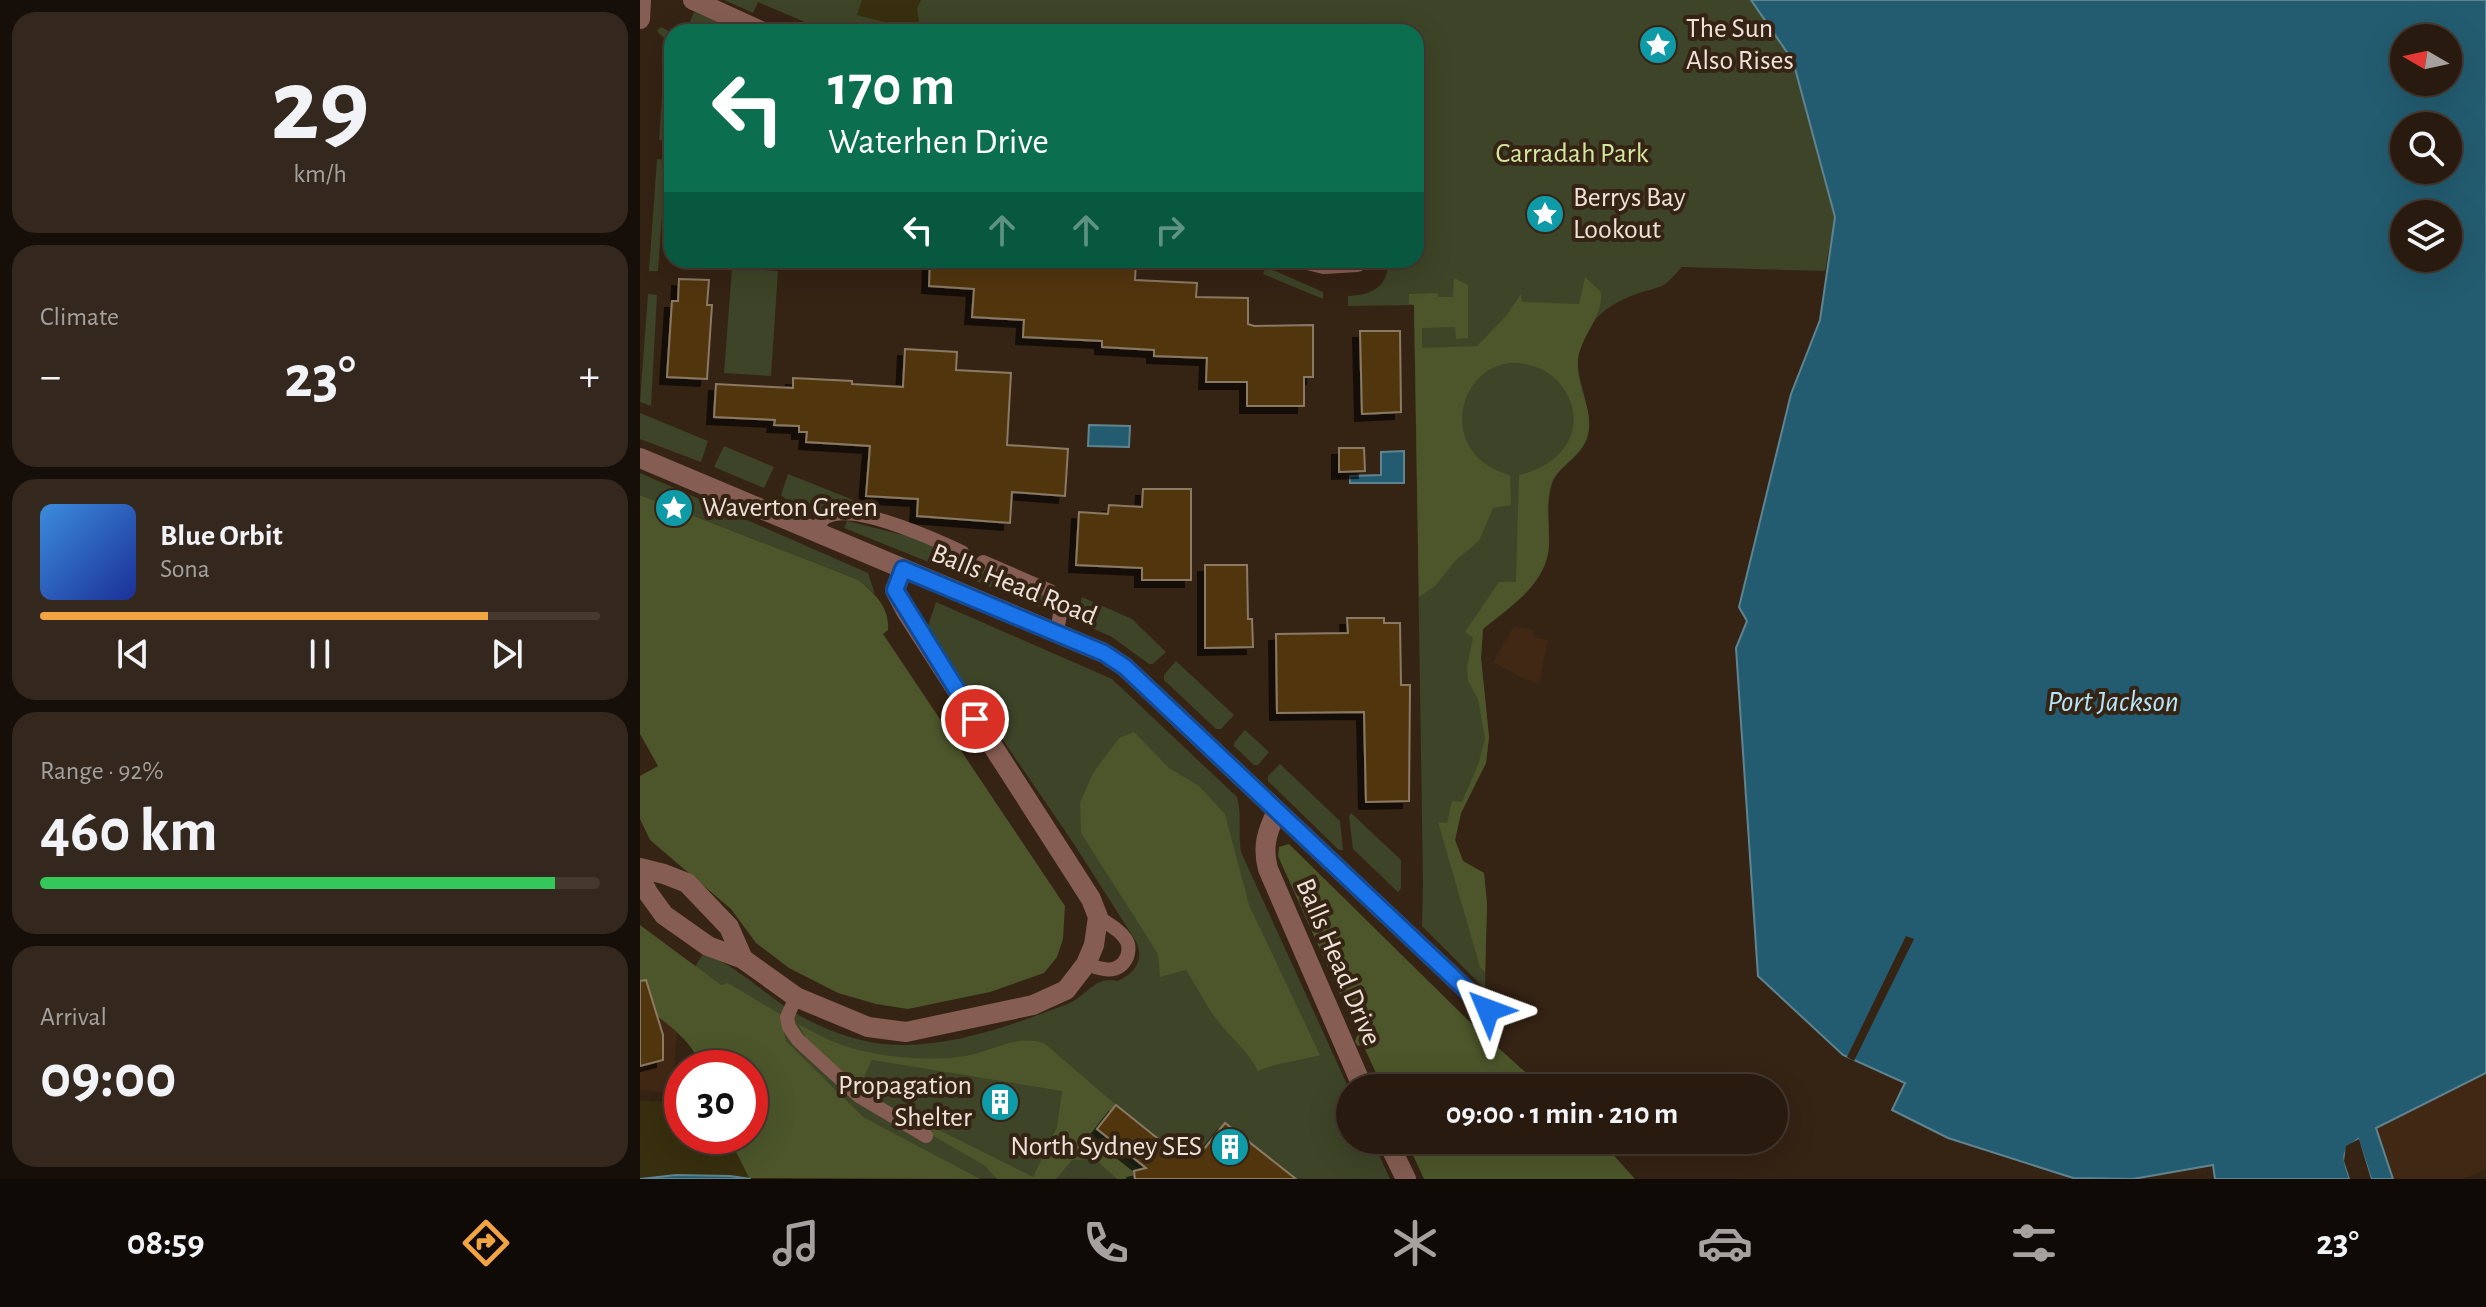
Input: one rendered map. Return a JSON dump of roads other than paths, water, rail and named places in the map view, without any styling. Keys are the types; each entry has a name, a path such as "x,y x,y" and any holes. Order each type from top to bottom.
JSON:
{"street":[{"path":"640,19 641,0"},
{"path":"693,0 746,24"},
{"name":"Balls Head Road","path":"640,458 1104,653 1125,667 1488,1010"},
{"path":"640,877 664,915 714,949 743,959 796,997 868,1027 906,1032 1033,1005 1066,990 1086,964 1094,945 1098,917 1091,899 906,611 895,590 903,569"},
{"name":"Balls Head Drive","path":"1277,811 1265,839 1268,869 1357,1074"},
{"path":"640,868 687,883 729,927 743,959"},
{"path":"1394,1154 1406,1179"}],"lane":[{"path":"817,533 822,519 829,515 861,516 876,518 962,552"},
{"path":"983,562 1050,591 1060,606 1061,617 1056,633"},
{"path":"1086,964 1110,970 1118,968 1128,953 1128,945 1121,933 1098,917"},
{"path":"796,997 787,1017 789,1027 798,1040 859,1096 926,1136"}],"water":[{"name":"Port Jackson","path":"1751,0 2486,0 2486,1073 2376,1128 2393,1179 2371,1179 2358,1139 2344,1156 2350,1179 2215,1179 2213,1165 2133,1179 2073,1178 1948,1138 1892,1110 1905,1083 1843,1055 1758,976 1736,648 1747,621 1739,607 1791,394 1820,320 1835,217 1793,61"},
{"path":"1089,425 1130,426 1129,447 1088,446"},
{"path":"1404,451 1404,483 1350,483 1350,476 1381,475 1381,452"},
{"path":"676,1175 730,1176 751,1179 640,1179"}],"place":[{"name":"The Sun Also Rises","path":"1658,45"},
{"name":"Berrys Bay Lookout","path":"1545,214"},
{"name":"Waverton Green","path":"674,508"},
{"name":"Propagation Shelter","path":"1000,1102"},
{"name":"North Sydney SES","path":"1230,1147"}],"park label":[{"name":"Carradah Park","path":"1572,154"}]}
